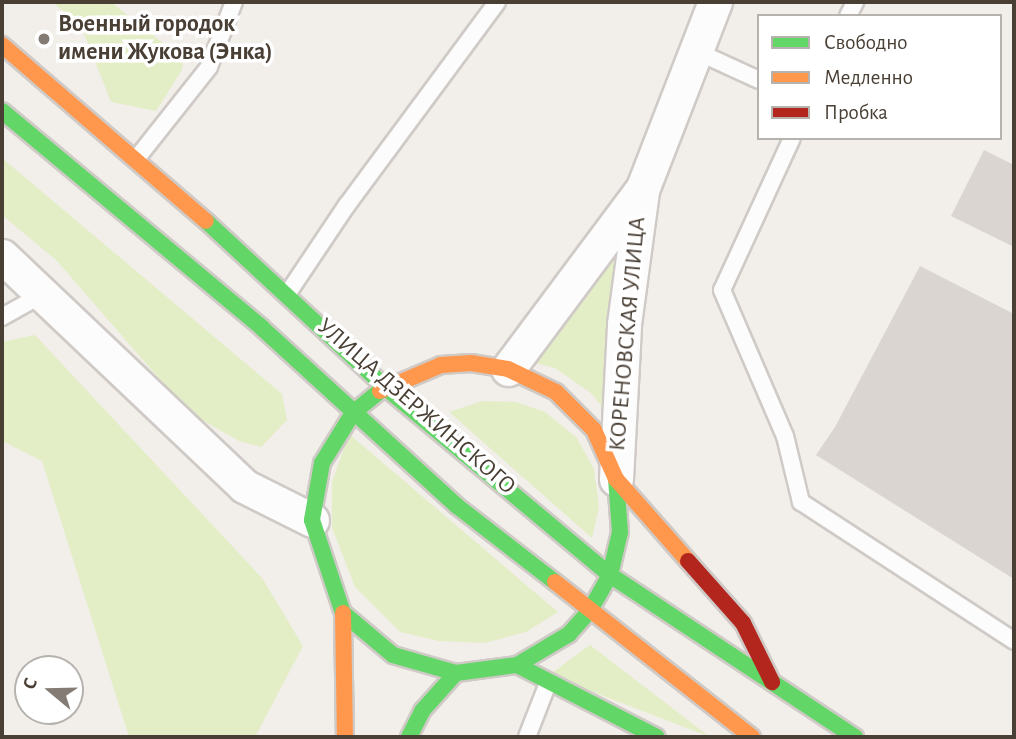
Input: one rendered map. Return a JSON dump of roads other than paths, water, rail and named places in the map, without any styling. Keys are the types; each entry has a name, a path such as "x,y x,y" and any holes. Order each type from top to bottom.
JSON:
{"main road":[{"name":"УЛИЦА ДЗЕРЖИНСКОГО","path":"2,45 137,158 288,293 385,387 610,575 855,737"},
{"name":"УЛИЦА ДЗЕРЖИНСКОГО","path":"2,111 262,328 457,506 752,737"},
{"path":"345,737 344,613 312,520 322,463 353,413 385,387 441,365 471,363 508,369 556,393 594,430 616,479"},
{"name":"КОРЕНОВСКАЯ УЛИЦА","path":"517,664 545,652 589,612 610,575 620,532 616,479"},
{"name":"КОРЕНОВСКАЯ УЛИЦА","path":"616,479 743,623 772,681"},
{"path":"344,613 393,655 456,673 517,664 548,683 657,737"},
{"path":"408,737 422,711 456,673"}],"street":[{"name":"КОРЕНОВСКАЯ УЛИЦА","path":"616,479 624,324 642,190 715,2"},
{"name":"КОРЕНОВСКАЯ УЛИЦА","path":"508,369 642,190"},
{"path":"2,256 45,293 244,486 312,520"}],"lane":[{"path":"137,158 209,67 233,2"},
{"path":"288,293 347,205 497,2"},
{"path":"696,51 757,79"},
{"path":"791,140 722,290 785,436 801,502 1014,641"},
{"path":"2,317 45,293"},
{"path":"527,737 548,683"}],"place":[{"name":"Военный городок имени Жукова (Энка)","path":"44,39"}]}
